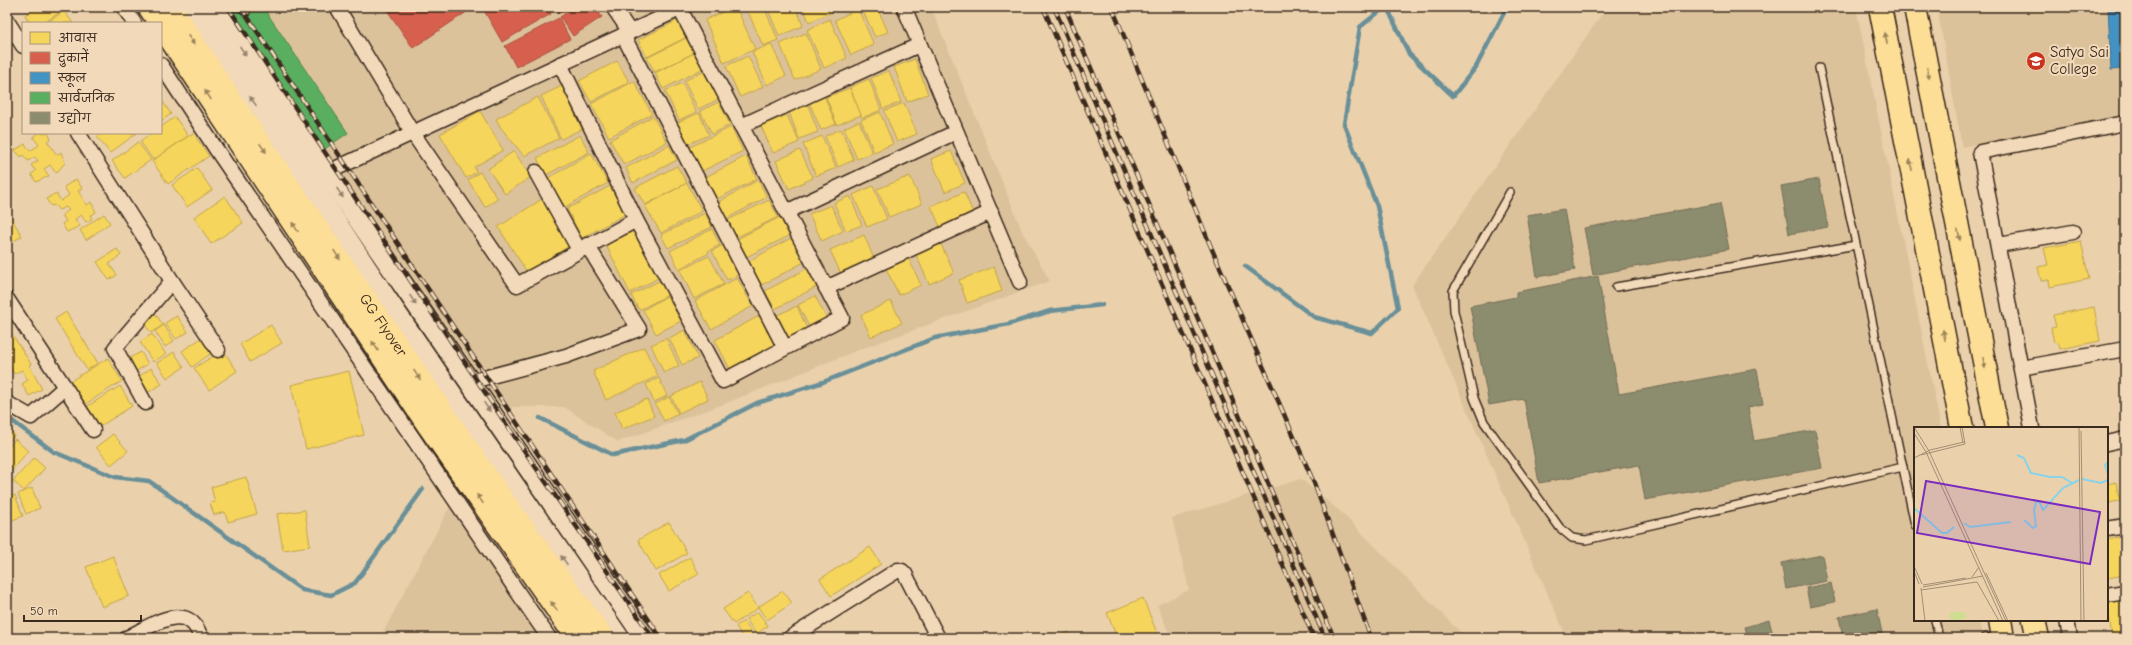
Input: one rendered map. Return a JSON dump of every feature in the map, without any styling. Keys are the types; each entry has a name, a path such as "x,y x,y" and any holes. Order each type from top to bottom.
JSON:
{"main road":[{"name":"GG Flyover","path":"149,7 159,22"},
{"name":"GG Flyover","path":"170,7 235,107 495,488 603,638"},
{"path":"190,7 309,181 394,311 619,638"},
{"path":"213,7 645,638"},
{"path":"1880,7 1962,427"},
{"path":"1915,7 1997,427"},
{"name":"GG Flyover","path":"162,27 428,425 577,638"},
{"path":"2034,621 2038,638"}],"street":[{"path":"124,7 133,22"},
{"path":"337,7 412,132 517,285 583,247 636,220"},
{"path":"613,7 786,348"},
{"path":"904,7 919,46 1020,282"},
{"path":"326,173 412,132 560,64 626,34 682,8 741,126 842,318 723,381 636,220 560,64"},
{"path":"7,21 22,44"},
{"path":"741,126 919,46"},
{"path":"162,67 218,152 549,638"},
{"path":"2032,427 1980,152 2125,123"},
{"path":"786,212 956,132"},
{"path":"79,134 172,281 218,350"},
{"path":"470,382 566,356 639,329 583,247 536,172"},
{"path":"826,288 991,212"},
{"path":"1998,245 2073,232"},
{"path":"145,403 115,348 172,281"},
{"path":"7,298 64,388 93,430"},
{"path":"2021,368 2125,349"},
{"path":"7,403 31,417 64,388"},
{"path":"2108,443 2125,439"},
{"path":"2108,529 2125,526"},
{"path":"790,638 898,570 905,574 938,638"},
{"path":"2108,595 2125,592"},
{"path":"127,638 167,618 177,616 188,619 197,628 201,638"},
{"path":"2067,621 2070,638"}],"lane":[{"path":"1819,68 1914,519"},
{"path":"1510,192 1453,291 1454,311 1474,398 1484,422 1560,528 1572,538 1586,540 1903,468"},
{"path":"1616,287 1856,245"},
{"path":"1935,621 1939,638"}],"shaded area":[{"path":"224,7 931,7 1023,233 1050,281 861,349 724,404 618,442 564,407 500,407"},
{"path":"1607,7 1856,7 1941,427 1914,427 1914,621 1979,621 1982,638 1567,638 1412,285"},
{"name":"Satya Sai College","path":"1937,7 2125,7 2125,116 1962,147"},
{"path":"1301,479 1342,513 1466,638 1171,638 1157,605 1189,590 1172,518"},
{"path":"457,493 558,638 380,638"}],"building: आवास":[{"path":"37,7 66,8 45,22 29,22 25,15"},
{"path":"736,7 755,49 724,63 705,20"},
{"path":"746,7 764,7 778,40 763,46"},
{"path":"767,7 796,7 803,26 779,36"},
{"path":"803,7 830,7 832,12 809,22"},
{"path":"872,7 877,7 888,32 875,37 863,11"},
{"path":"858,9 874,45 851,55 835,20"},
{"path":"64,11 72,22 48,22"},
{"path":"830,19 847,58 824,68 807,30"},
{"path":"678,20 687,37 647,57 638,40"},
{"path":"806,33 821,69 795,80 780,44"},
{"path":"688,37 696,52 655,72 647,58"},
{"path":"771,44 786,76 767,85 752,52"},
{"path":"696,52 704,68 663,89 655,73"},
{"path":"748,56 763,87 740,97 726,66"},
{"path":"915,59 928,94 907,102 894,67"},
{"path":"617,61 629,82 591,102 579,81"},
{"path":"707,70 721,98 698,109 684,81"},
{"path":"889,71 901,102 883,109 871,78"},
{"path":"869,79 881,110 862,118 850,87"},
{"path":"634,81 652,114 609,137 591,104"},
{"path":"682,83 696,112 679,120 665,91"},
{"path":"562,86 582,129 561,139 541,96"},
{"path":"850,88 861,115 837,125 826,97"},
{"path":"824,95 836,124 821,130 809,102"},
{"path":"538,97 559,138 524,156 501,128 496,119"},
{"path":"162,100 171,114 162,120"},
{"path":"719,102 730,125 712,134 700,111"},
{"path":"904,103 917,134 897,142 884,111"},
{"path":"808,105 818,132 799,139 789,112"},
{"path":"480,111 503,150 474,167 477,172 466,178 440,134"},
{"path":"880,112 893,144 874,152 861,120"},
{"path":"699,113 709,135 686,145 676,123"},
{"path":"787,115 799,142 773,153 761,126"},
{"path":"653,116 667,142 624,165 610,140"},
{"path":"175,117 188,136 153,160 140,141 150,134 162,134 162,126"},
{"path":"859,121 872,153 857,159 844,128"},
{"path":"731,127 743,151 700,172 688,148"},
{"path":"841,129 854,160 838,167 825,136"},
{"path":"193,133 209,156 168,184 152,161"},
{"path":"38,134 48,134 51,139 47,141 57,155 61,152 65,163 56,173 50,165 44,169 49,176 36,182 31,174 36,171 31,165 38,161 35,157 28,161 23,155 21,157 15,150 25,144 30,151 39,145 33,137"},
{"path":"101,134 136,134 110,153 97,137"},
{"path":"580,135 589,152 546,175 537,158"},
{"path":"822,136 836,168 816,176 803,144"},
{"path":"138,142 151,160 125,178 112,161"},
{"path":"669,145 677,160 633,183 626,168"},
{"path":"800,150 813,178 789,189 776,161"},
{"path":"514,151 531,177 505,194 488,169"},
{"path":"951,151 965,183 945,192 931,159"},
{"path":"591,153 608,183 565,207 548,178"},
{"path":"746,156 757,179 713,201 702,179"},
{"path":"677,166 687,183 645,205 635,188"},
{"path":"197,168 212,190 187,207 172,185"},
{"path":"480,172 498,199 485,207 468,180"},
{"path":"910,176 922,204 889,217 877,189"},
{"path":"76,179 82,188 78,191 87,205 91,202 96,212 90,216 92,219 86,222 81,215 75,219 80,226 67,232 62,224 66,221 62,215 69,210 66,207 59,210 54,205 51,206 46,199 56,193 61,201 69,195 64,187"},
{"path":"758,180 767,197 724,220 715,204"},
{"path":"687,183 702,211 661,233 645,206"},
{"path":"610,186 626,214 582,238 567,209"},
{"path":"873,186 887,219 867,227 853,195"},
{"path":"964,192 974,215 941,229 931,206"},
{"path":"225,196 243,223 211,244 194,217"},
{"path":"850,196 862,225 846,231 834,203"},
{"path":"542,199 571,245 527,272 498,227"},
{"path":"769,200 778,217 735,238 726,221"},
{"path":"831,205 843,231 822,241 809,214"},
{"path":"7,211 22,236 9,244 7,240"},
{"path":"705,213 712,227 668,248 661,235"},
{"path":"104,214 110,223 86,240 80,230"},
{"path":"780,217 789,236 746,257 737,239"},
{"path":"712,229 720,245 708,251 709,253 679,269 670,251"},
{"path":"634,231 658,278 630,293 606,245"},
{"path":"864,235 874,259 841,274 830,250"},
{"path":"791,238 804,262 760,286 747,262"},
{"path":"939,240 954,273 929,284 914,250"},
{"path":"2081,241 2089,279 2050,287 2049,280 2041,281 2038,267 2048,265 2044,248"},
{"path":"725,244 740,274 727,280 712,251"},
{"path":"117,249 121,255 109,264 117,275 109,280 97,262"},
{"path":"906,253 921,285 899,295 883,263"},
{"path":"709,256 724,284 694,299 680,270"},
{"path":"994,267 1002,291 967,303 959,280"},
{"path":"808,268 818,286 775,309 765,291"},
{"path":"737,278 753,306 711,329 695,301"},
{"path":"661,280 668,295 639,310 631,295"},
{"path":"667,296 681,321 656,334 643,310"},
{"path":"815,296 828,321 811,330 798,305"},
{"path":"891,301 902,323 871,337 861,315"},
{"path":"797,306 808,331 787,341 775,316"},
{"path":"2094,307 2100,341 2060,349 2058,342 2054,343 2051,328 2056,327 2053,315"},
{"path":"66,312 98,363 87,370 55,319"},
{"path":"155,313 163,325 151,333 143,322"},
{"path":"761,315 778,346 731,371 715,340"},
{"path":"177,316 188,332 176,339 165,323"},
{"path":"164,325 174,341 165,347 155,331"},
{"path":"271,325 282,343 250,362 240,344"},
{"path":"7,326 31,364 29,365 42,389 29,396 22,384 28,380 22,370 14,374 7,362"},
{"path":"685,330 698,358 682,365 669,338"},
{"path":"152,334 166,354 153,362 140,342"},
{"path":"203,337 213,352 192,367 182,351"},
{"path":"666,338 679,366 664,373 651,345"},
{"path":"644,347 658,376 606,400 593,371"},
{"path":"223,350 237,371 209,390 194,368"},
{"path":"141,352 148,364 133,373 126,360"},
{"path":"174,352 184,367 167,378 157,363"},
{"path":"108,358 122,381 84,405 69,382"},
{"path":"151,368 162,384 147,393 137,378"},
{"path":"349,371 364,435 306,449 291,385"},
{"path":"659,378 667,396 654,402 646,384"},
{"path":"700,382 708,399 679,413 671,396"},
{"path":"120,386 132,406 99,427 86,407"},
{"path":"669,397 678,414 664,421 655,404"},
{"path":"647,399 654,416 622,429 615,412"},
{"path":"7,429 15,435 7,444"},
{"path":"113,434 128,451 111,465 96,447"},
{"path":"15,439 28,451 7,476 7,449"},
{"path":"34,458 45,468 24,491 13,481"},
{"path":"246,477 257,514 228,522 225,512 214,515 210,503 215,502 211,487"},
{"path":"2116,482 2120,501 2108,503 2108,484"},
{"path":"32,488 40,508 26,514 18,494"},
{"path":"15,495 23,516 10,521 7,514 7,498"},
{"path":"305,510 310,546 283,550 277,514"},
{"path":"669,522 687,553 656,571 638,540"},
{"path":"2125,536 2125,575 2108,578 2108,540"},
{"path":"870,547 881,564 831,596 820,579"},
{"path":"113,556 129,596 102,607 86,567"},
{"path":"690,557 699,574 669,591 659,575"},
{"path":"783,591 792,603 767,620 758,607"},
{"path":"748,593 758,608 734,624 723,609"},
{"path":"2125,596 2125,638 2112,638 2108,598"},
{"path":"1143,598 1159,638 1117,638 1107,613"},
{"path":"758,612 768,626 756,634 746,619"},
{"path":"744,621 754,637 743,638 736,626"},
{"path":"1069,632 1071,638 1052,638"}],"building: दुकानें":[{"path":"385,7 474,7 413,48"},
{"path":"482,7 548,7 551,14 502,42"},
{"path":"556,7 569,7 559,13"},
{"path":"575,7 595,7 602,17 573,36 560,17"},
{"path":"559,18 570,39 516,67 505,46"}],"building: स्कूल":[{"path":"2108,7 2125,7 2125,69 2111,70"}],"building: सार्वजनिक":[{"path":"202,7 263,7 348,133 306,162"}],"building: उद्योग":[{"path":"1819,179 1828,227 1789,234 1781,186"},
{"path":"1720,203 1729,249 1593,275 1584,228"},
{"path":"1564,209 1575,270 1537,277 1527,215"},
{"path":"1598,276 1619,394 1757,369 1763,404 1748,407 1754,441 1815,430 1822,468 1645,500 1639,465 1539,483 1524,399 1489,405 1470,306 1516,297 1516,292"},
{"path":"1822,555 1827,581 1786,589 1781,563"},
{"path":"1831,583 1835,602 1810,607 1806,588"},
{"path":"1877,609 1883,638 1843,638 1839,617"},
{"path":"1769,620 1774,638 1748,638 1745,627"}],"waterway":[{"path":"1245,266 1314,317 1372,333 1398,308 1377,206 1344,124 1360,27 1385,7"},
{"path":"1387,7 1409,54 1453,96 1476,67 1507,7"},
{"path":"540,418 613,455 684,440 757,403 823,382 935,338 1009,324 1050,311 1102,305"},
{"path":"7,417 54,452 115,477 149,481 302,590 331,595 355,583 423,489"}],"railway":[{"path":"228,7 506,424 653,638"},
{"path":"241,7 661,638"},
{"path":"1043,7 1314,638"},
{"path":"1054,7 1325,638"},
{"path":"1065,7 1334,638"},
{"path":"1112,7 1211,247 1314,483 1371,638"}],"place":[{"name":"Satya Sai College","path":"2036,61"}]}
